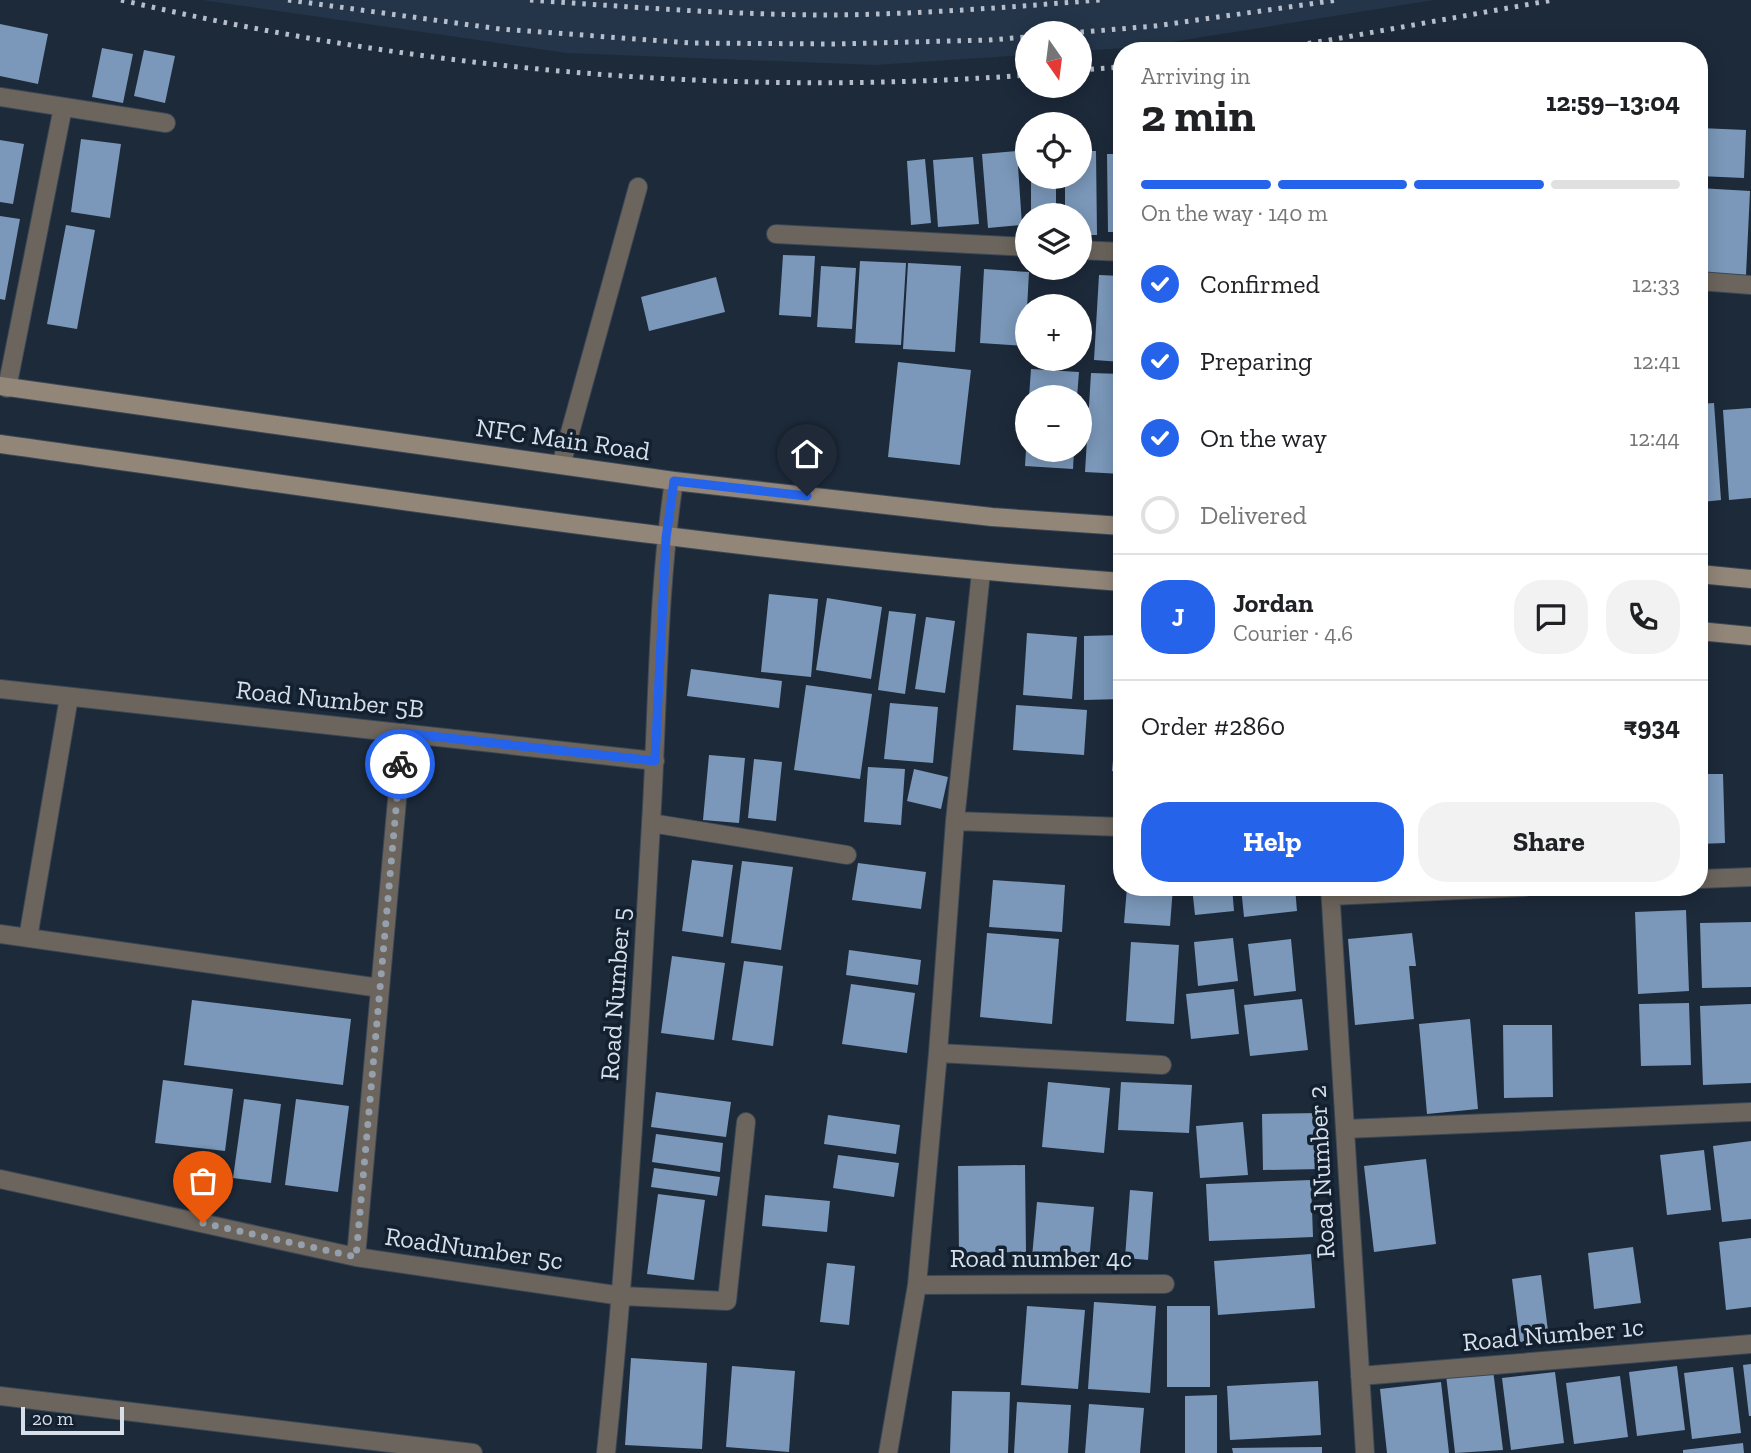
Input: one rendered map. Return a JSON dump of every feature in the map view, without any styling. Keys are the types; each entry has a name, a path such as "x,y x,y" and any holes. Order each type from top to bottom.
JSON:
{"main road":[{"name":"NFC Main Road","path":"4,387 674,481 992,517 1113,525"},
{"path":"0,444 666,538 981,572 1113,581"},
{"path":"1708,576 1751,579"},
{"path":"1708,632 1751,636"}],"street":[{"path":"0,97 166,123"},
{"path":"4,387 63,107"},
{"path":"561,465 638,187"},
{"path":"776,234 1015,246"},
{"path":"1092,251 1113,252"},
{"path":"1708,282 1751,285"},
{"name":"Road Number 5","path":"606,1453 622,1296 652,823 666,538 674,481"},
{"path":"888,1453 917,1285 955,821 981,572"},
{"name":"Road Number 5B","path":"0,689 655,761"},
{"path":"28,938 69,697"},
{"path":"356,1257 403,733"},
{"path":"955,821 1113,827"},
{"path":"652,823 847,855"},
{"path":"1708,879 1751,877"},
{"name":"Road Number 2","path":"1331,896 1365,1453"},
{"path":"0,934 380,988"},
{"path":"938,1053 1162,1065"},
{"path":"1345,1129 1751,1112"},
{"name":"RoadNumber 5c","path":"0,1179 356,1257 622,1296 727,1301 746,1122"},
{"name":"Road number 4c","path":"917,1285 1165,1284"},
{"name":"Road Number 1c","path":"1360,1376 1751,1344"},
{"path":"0,1396 473,1453"},
{"path":"357,1453 378,1442"}],"shaded area":[{"path":"202,0 1434,0 1171,42 1113,42 1113,49 1092,50 1092,21 1015,21 1015,56 875,65 566,53"}],"building":[{"path":"0,24 48,34 38,84 0,76"},
{"path":"102,48 133,54 123,103 92,97"},
{"path":"144,50 175,56 165,103 134,96"},
{"path":"1708,128 1746,130 1744,178 1708,176"},
{"path":"81,139 121,144 110,218 71,212"},
{"path":"0,140 24,144 13,204 0,202"},
{"path":"1015,151 1015,189 1020,189 1021,203 1015,203 1015,226 988,228 982,154"},
{"path":"1092,151 1096,151 1097,235 1092,235 1092,203 1065,203 1065,189 1092,189"},
{"path":"1107,154 1113,154 1113,232 1108,232"},
{"path":"973,157 979,224 938,227 933,160"},
{"path":"925,159 931,223 911,225 907,161"},
{"path":"1031,189 1056,189 1056,203 1031,203"},
{"path":"1708,189 1750,191 1746,275 1708,273"},
{"path":"0,216 20,219 5,300 0,299"},
{"path":"66,225 95,230 77,329 47,324"},
{"path":"783,255 815,256 811,317 779,315"},
{"path":"860,261 906,263 901,345 855,343"},
{"path":"908,263 961,266 955,352 903,349"},
{"path":"821,266 856,268 852,329 817,327"},
{"path":"984,269 1015,271 1015,280 1029,280 1028,294 1015,294 1015,345 980,343"},
{"path":"1099,275 1113,276 1113,361 1094,360"},
{"path":"716,277 725,312 649,331 641,297"},
{"path":"898,362 971,370 960,465 888,457"},
{"path":"1031,371 1079,372 1078,385 1030,385"},
{"path":"1091,373 1113,374 1113,474 1085,472 1086,462 1092,462"},
{"path":"1708,403 1714,403 1721,500 1708,501"},
{"path":"1751,408 1751,498 1729,500 1723,410"},
{"path":"1025,462 1073,462 1073,469 1025,466"},
{"path":"769,594 818,599 811,677 761,672"},
{"path":"827,598 882,607 871,679 816,670"},
{"path":"889,611 916,614 905,694 878,690"},
{"path":"926,617 955,621 945,693 915,689"},
{"path":"1027,633 1077,637 1072,699 1023,695"},
{"path":"1113,635 1113,699 1084,700 1084,636"},
{"path":"691,669 782,681 779,708 687,696"},
{"path":"806,685 872,694 860,779 794,770"},
{"path":"890,703 938,707 933,763 884,759"},
{"path":"1016,705 1087,710 1084,755 1013,750"},
{"path":"709,755 745,758 739,823 703,820"},
{"path":"754,759 782,762 776,821 748,818"},
{"path":"868,767 905,769 901,825 864,822"},
{"path":"914,769 948,777 941,809 907,801"},
{"path":"1708,774 1723,774 1725,843 1708,844"},
{"path":"692,860 733,865 723,937 682,931"},
{"path":"742,861 793,867 781,950 731,943"},
{"path":"858,863 926,872 921,909 852,900"},
{"path":"993,880 1065,885 1062,932 989,927"},
{"path":"1126,896 1172,896 1170,926 1124,923"},
{"path":"1193,896 1233,896 1234,911 1195,915"},
{"path":"1242,896 1296,896 1297,911 1244,917"},
{"path":"1686,910 1689,991 1638,994 1635,912"},
{"path":"1751,922 1751,987 1702,988 1700,923"},
{"path":"987,933 1059,939 1052,1024 980,1017"},
{"path":"1412,933 1416,966 1409,966 1414,1019 1355,1025 1348,939"},
{"path":"1233,938 1238,981 1198,986 1194,942"},
{"path":"1291,939 1296,991 1254,996 1248,944"},
{"path":"1131,942 1179,945 1174,1024 1126,1021"},
{"path":"849,950 921,960 918,985 846,975"},
{"path":"672,956 725,963 714,1040 661,1033"},
{"path":"744,961 783,966 773,1046 732,1040"},
{"path":"851,984 915,993 907,1053 842,1044"},
{"path":"1234,989 1239,1034 1191,1039 1186,994"},
{"path":"1302,999 1308,1050 1250,1056 1244,1005"},
{"path":"192,1000 351,1019 343,1085 184,1065"},
{"path":"1689,1003 1691,1065 1641,1066 1639,1004"},
{"path":"1751,1004 1751,1083 1703,1085 1700,1006"},
{"path":"1470,1019 1478,1109 1427,1114 1419,1024"},
{"path":"1503,1025 1552,1025 1553,1097 1504,1098"},
{"path":"163,1080 233,1089 225,1151 155,1143"},
{"path":"1048,1082 1110,1088 1104,1153 1042,1147"},
{"path":"1121,1082 1192,1085 1189,1133 1118,1130"},
{"path":"656,1092 731,1102 726,1137 651,1127"},
{"path":"244,1099 281,1104 271,1183 233,1178"},
{"path":"296,1099 349,1106 338,1192 285,1185"},
{"path":"1321,1113 1321,1169 1263,1170 1262,1114"},
{"path":"828,1115 900,1125 896,1154 824,1144"},
{"path":"1243,1122 1248,1175 1200,1178 1196,1126"},
{"path":"656,1134 723,1143 720,1172 652,1162"},
{"path":"1751,1141 1751,1219 1722,1222 1713,1146"},
{"path":"1704,1150 1711,1210 1667,1215 1660,1155"},
{"path":"838,1155 899,1163 894,1197 833,1188"},
{"path":"1426,1159 1436,1244 1374,1252 1364,1166"},
{"path":"1025,1165 1026,1252 959,1253 958,1166"},
{"path":"654,1168 720,1177 717,1196 651,1187"},
{"path":"1311,1180 1313,1237 1209,1241 1206,1184"},
{"path":"1130,1190 1153,1192 1148,1260 1125,1258"},
{"path":"658,1194 705,1200 694,1280 647,1274"},
{"path":"765,1195 830,1201 827,1232 762,1226"},
{"path":"1037,1202 1094,1207 1089,1261 1032,1257"},
{"path":"1751,1238 1751,1307 1726,1310 1719,1242"},
{"path":"1633,1247 1641,1303 1594,1309 1588,1253"},
{"path":"1311,1254 1315,1308 1218,1315 1214,1261"},
{"path":"827,1263 855,1266 849,1325 820,1322"},
{"path":"1541,1275 1549,1339 1520,1342 1512,1279"},
{"path":"1094,1302 1156,1306 1150,1393 1088,1389"},
{"path":"1027,1306 1085,1310 1078,1389 1021,1385"},
{"path":"1167,1306 1210,1306 1210,1387 1167,1387"},
{"path":"631,1358 707,1363 702,1449 625,1445"},
{"path":"1751,1364 1751,1416 1749,1416 1743,1365"},
{"path":"732,1366 795,1371 789,1452 726,1447"},
{"path":"1677,1366 1685,1430 1637,1436 1629,1372"},
{"path":"1733,1367 1741,1433 1692,1439 1684,1373"},
{"path":"1493,1370 1503,1450 1455,1453 1446,1375"},
{"path":"1555,1372 1564,1443 1511,1450 1502,1378"},
{"path":"1620,1376 1628,1437 1574,1444 1566,1383"},
{"path":"1318,1381 1321,1435 1230,1440 1227,1386"},
{"path":"1441,1382 1449,1453 1387,1453 1380,1389"},
{"path":"952,1391 1010,1392 1008,1453 950,1453"},
{"path":"1217,1395 1217,1453 1185,1453 1185,1396"},
{"path":"1017,1402 1071,1405 1068,1453 1014,1453"},
{"path":"1089,1404 1144,1408 1140,1453 1085,1453"},
{"path":"1743,1443 1744,1453 1683,1453 1683,1450"},
{"path":"1322,1447 1322,1453 1233,1453 1232,1448"}],"railway":[{"path":"121,0 232,24 345,44 571,72 685,80 799,83 1015,76"},
{"path":"288,0 500,29 691,43 834,44 1015,38"},
{"path":"530,0 796,15 933,12 1100,0"},
{"path":"1092,31 1155,26 1338,0"},
{"path":"1317,42 1553,0"},
{"path":"1092,69 1113,68"}],"way so far":[{"path":"203,1223 356,1257 400,764"}],"route":[{"path":"400,764 403,733 655,761 666,538 674,481 807,496"}]}
